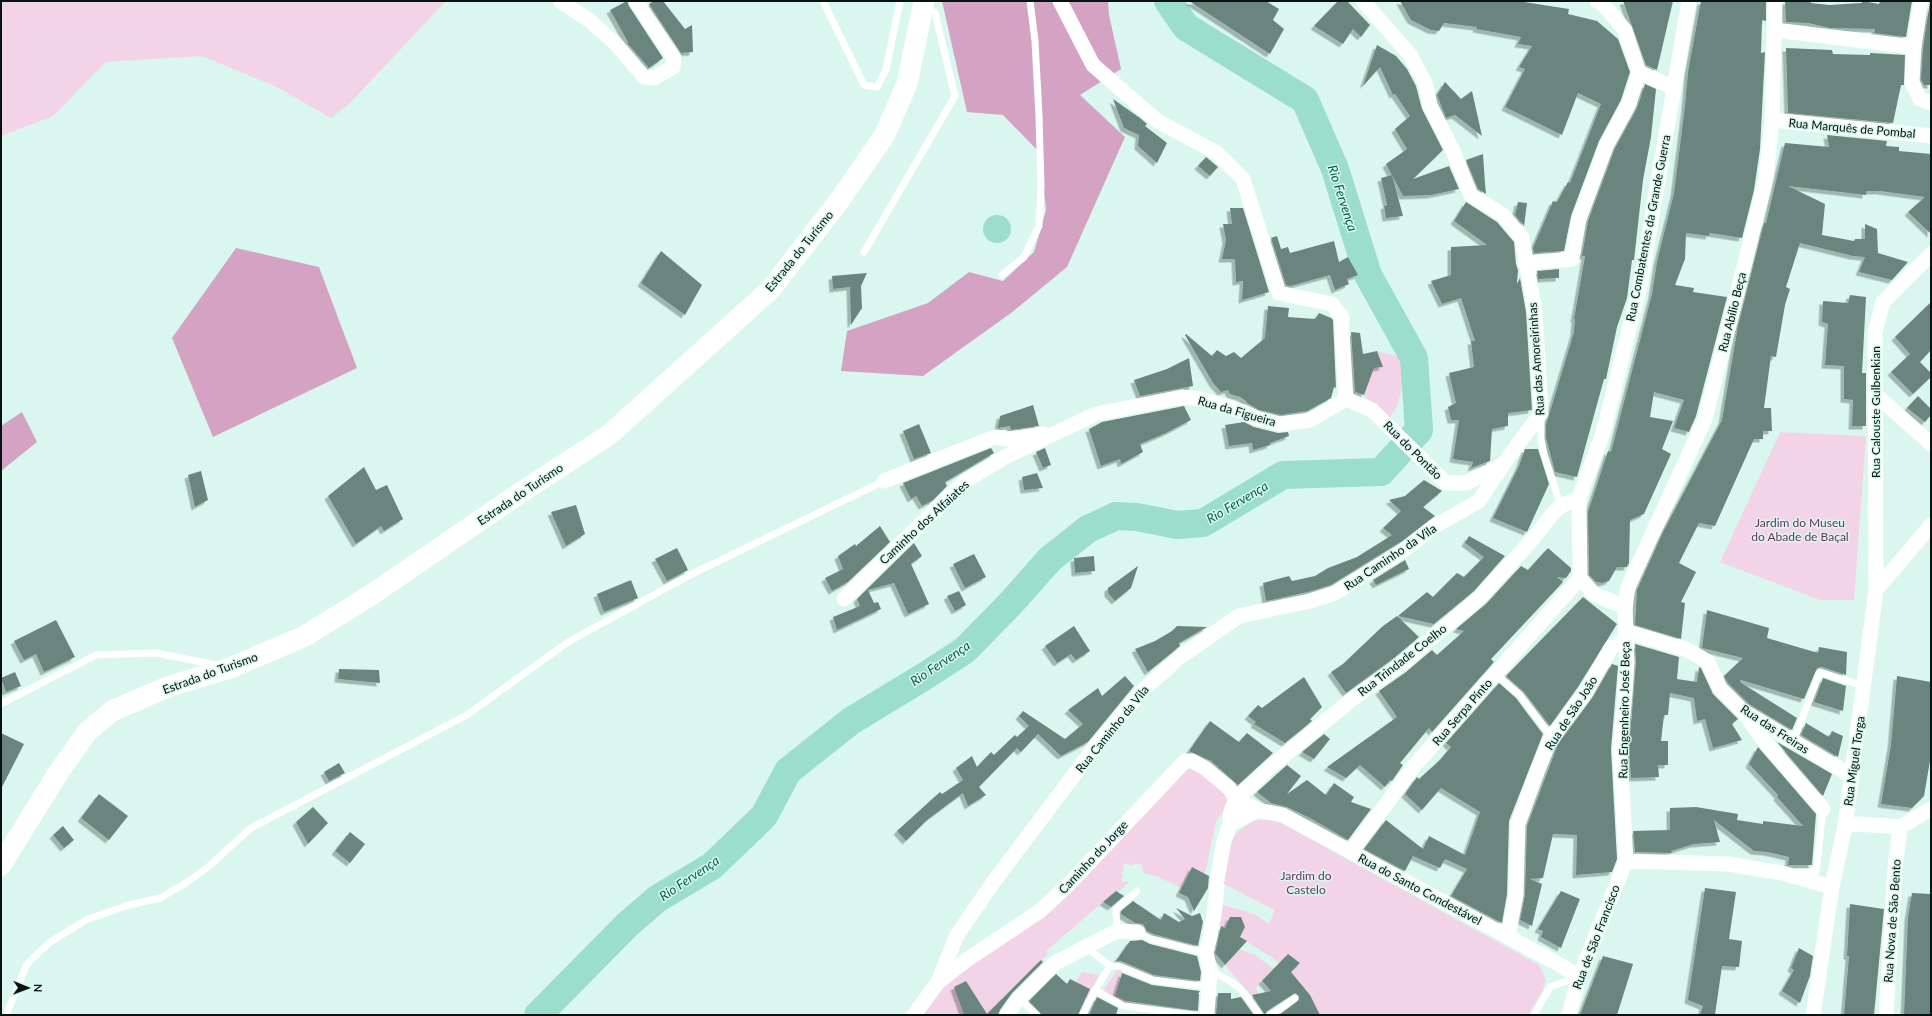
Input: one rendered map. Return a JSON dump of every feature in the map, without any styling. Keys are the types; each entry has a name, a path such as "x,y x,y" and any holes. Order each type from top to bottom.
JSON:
{"street":[{"path":"560,1 589,20 615,43 644,77 654,78 673,67 674,58 636,1"},
{"path":"1060,1 1093,64 1156,120 1218,152 1243,179 1279,293 1332,304 1342,317 1346,399"},
{"path":"1364,1 1383,8"},
{"name":"Rua das Amoreirinhas","path":"1364,1 1410,55 1426,83 1430,105 1452,151 1470,195 1503,215 1522,238 1525,262 1535,311 1541,413"},
{"path":"1525,262 1572,259 1582,212 1607,144 1628,104 1639,72 1625,30 1614,18 1604,1"},
{"name":"Rua Combatentes da Grande Guerra","path":"1579,498 1603,433 1640,286 1689,1"},
{"name":"Rua Abílio Beça","path":"1625,607 1628,587 1705,419 1766,178 1772,120 1775,1"},
{"path":"1922,1 1914,48 1912,82 1920,99 1931,103"},
{"name":"Estrada do Turismo","path":"1,865 60,770 88,731 112,711 170,686 230,668 305,636 371,595 520,493 609,435 770,290 839,201 884,136 907,84 924,4"},
{"path":"1775,30 1914,48"},
{"path":"1639,72 1674,88"},
{"name":"Rua Marquês de Pombal","path":"1772,120 1931,136"},
{"name":"Rua Calouste Gulbenkian","path":"1876,590 1875,332 1883,302 1931,254"},
{"path":"1875,394 1931,444"},
{"name":"Rua da Figueira","path":"1056,433 1096,414 1182,398 1201,399 1244,412 1256,418 1280,424 1310,420 1346,399"},
{"name":"Rua do Pontão","path":"1346,399 1372,410 1446,483 1466,483 1502,466"},
{"name":"Rua Caminho da Vila","path":"938,982 957,935 992,884 1098,743 1143,690 1180,657 1239,616 1310,601 1335,593 1407,548 1433,527 1479,501 1502,466 1541,413"},
{"path":"884,481 995,437 1009,439 1056,433"},
{"name":"Caminho dos Alfaiates","path":"844,599 965,481 1005,457 1056,433"},
{"path":"1579,498 1580,578 1594,594 1625,607"},
{"name":"Rua Trindade Coelho","path":"1236,799 1269,768 1345,705 1400,665 1480,597 1561,506 1579,498"},
{"path":"1876,590 1931,525"},
{"name":"Rua Serpa Pínto","path":"1351,852 1414,766 1580,578"},
{"name":"Rua Miguel Torga","path":"1813,1015 1832,887 1845,826 1876,590"},
{"name":"Rua Engenheiro José Beça","path":"1625,607 1625,693 1620,749 1626,861"},
{"name":"Rua das Freiras","path":"1625,635 1688,650 1708,662 1720,688 1743,711 1852,776"},
{"name":"Rua de São João","path":"1508,937 1516,895 1518,824 1538,769 1553,738 1586,692 1611,648 1625,635"},
{"path":"1743,711 1761,737 1823,809"},
{"name":"Caminho do Jorge","path":"938,982 965,961 1040,911 1067,886 1185,761 1192,761 1205,768 1229,788 1236,799"},
{"path":"1207,1015 1210,971 1206,953 1214,916 1217,883 1224,841 1230,824 1231,811 1236,799"},
{"name":"Rua do Santo Condestável","path":"1236,799 1258,810 1283,815 1579,977"},
{"path":"1845,826 1858,824 1900,827 1931,809"},
{"path":"1230,824 1258,810"},
{"name":"Rua Nova de São Bento","path":"1886,1015 1895,869 1900,827"},
{"path":"1626,861 1728,864 1782,873 1832,887"},
{"name":"Rua de São Francisco","path":"1569,1015 1579,977 1626,861"},
{"path":"1007,1015 1019,998 1055,963 1087,948 1117,931 1138,932"},
{"path":"914,1015 938,982"}],"lane":[{"path":"823,1 864,85 877,87 886,70 900,1"},
{"path":"1002,274 1024,257 1039,226 1041,186 1040,116 1035,41 1030,1"},
{"path":"864,252 955,96 935,13 924,4"},
{"name":"Rua das Amoreirinhas","path":"1541,413 1541,439 1561,506"},
{"path":"6,1015 27,964 57,938 88,919 129,905 160,898 186,883 208,867 252,828 467,715 568,642 692,574 884,481"},
{"path":"1,704 96,656 157,653 230,668"},
{"path":"1793,742 1820,672 1863,686"},
{"path":"1496,674 1520,694 1553,738"},
{"path":"1782,873 1816,872 1823,809"},
{"path":"1117,931 1116,909 1137,890"},
{"path":"1138,932 1151,939 1206,953"},
{"path":"1087,948 1110,966 1119,966 1153,980 1210,987"},
{"path":"1083,1015 1095,990 1110,966"},
{"path":"1210,971 1232,981 1245,993 1260,1015"},
{"path":"1534,1015 1550,987 1579,977"},
{"path":"1095,990 1124,1006 1194,1015"},
{"path":"1019,998 1037,1015"},
{"path":"1270,1015 1295,998"}],"green space":[{"path":"1,1 446,1 350,103 331,118 277,87 202,56 106,62 53,116 1,136"},
{"path":"1377,351 1400,357 1404,376 1398,404 1388,421 1364,395 1372,368 1383,367"},
{"name":"Jardim do Museu do Abade de Baçal","path":"1780,432 1866,436 1854,600 1820,600 1720,562"},
{"path":"1185,767 1201,769 1226,791 1228,804 1216,822 1205,874 1192,867 1187,876 1189,882 1183,889 1159,877 1143,873 1142,865 1135,863 1131,866 1127,863 1123,866 1124,871 1121,873 1123,876 1121,879 1123,882 1127,881 1128,883 1116,894 1115,892 1046,951 1048,954 1001,999 1003,1000 987,1015 954,987 964,1015 921,1015 937,993 986,954"},
{"name":"Jardim do Castelo","path":"1257,820 1269,820 1281,823 1539,965 1546,980 1543,990 1528,1015 1320,1015 1310,995 1291,972 1300,963 1280,963 1240,937 1245,927 1241,917 1231,917 1225,928 1218,925 1220,904 1254,914 1269,924 1275,910 1220,882 1227,853 1234,837 1247,825"},
{"path":"1240,949 1255,955 1274,969 1255,988 1263,998 1257,1002 1225,965"},
{"path":"1118,969 1122,970 1119,983 1126,997 1126,1004 1102,992"},
{"path":"1082,972 1099,975 1088,1000 1072,987"}],"shaded area":[{"path":"942,1 1108,1 1109,15 1121,69 1080,95 1125,137 1067,267 1011,313 923,376 841,371 847,331 928,303 969,272 1003,281 1034,252 1046,210 1040,153 1003,115 967,112"},
{"path":"997,215 1007,219 1011,229 1007,239 997,243 987,239 983,229 987,219"},
{"path":"236,248 319,267 357,368 213,437 172,338"},
{"path":"22,412 37,442 1,471 1,426"}],"building":[{"path":"627,1 663,58 649,68 627,43 628,42 610,10"},
{"path":"654,1 663,1 685,29 692,25 693,52 681,53 649,4"},
{"path":"1189,1 1266,1 1279,9 1273,20 1284,29 1270,54"},
{"path":"1338,1 1347,1 1370,25 1361,37 1353,29 1343,44 1314,26"},
{"path":"1400,1 1518,1 1569,9 1568,14 1597,21 1618,39 1630,72 1621,100 1599,141 1571,216 1564,251 1534,253 1533,248 1553,201 1557,202 1568,182 1570,183 1601,104 1578,93 1562,135 1505,107 1525,69 1519,67 1532,46 1518,44 1521,37 1476,29 1477,27 1444,23 1439,31 1431,30 1411,20"},
{"path":"1623,1 1673,1 1657,70 1646,65"},
{"path":"1701,1 1766,1 1766,21 1762,20 1761,53 1765,52 1760,149 1754,190 1742,238 1710,233 1709,236 1686,233 1685,259 1675,285 1694,288 1693,292 1727,297 1696,416 1689,432 1674,428 1684,400 1654,392 1650,417 1673,421 1662,449 1671,454 1644,514 1630,520 1629,563 1627,567 1617,567 1609,581 1602,583 1596,582 1589,575 1588,512 1608,451 1611,452 1652,294 1657,262 1674,193 1688,72"},
{"path":"1785,1 1811,1 1811,3 1829,5 1862,3 1862,1 1879,4 1880,1 1912,1 1906,37 1874,33 1875,29 1830,28 1808,23 1786,22"},
{"path":"1930,1 1931,85 1924,85 1921,80 1923,48"},
{"path":"1377,45 1396,56 1407,69 1416,86 1422,109 1443,150 1413,179 1449,166 1459,189 1431,195 1403,196 1386,164 1407,149 1395,129 1410,116 1395,94 1393,95 1380,67 1363,86"},
{"path":"1786,48 1832,50 1833,54 1870,55 1870,53 1905,55 1904,85 1901,85 1893,123 1788,113"},
{"path":"1445,82 1461,99 1472,91 1482,136 1455,115 1446,118 1437,95"},
{"path":"1645,84 1656,89 1651,137 1643,180 1634,260 1632,260 1627,298 1617,327 1606,379 1604,379 1577,477 1555,472 1546,438 1546,425 1574,332 1574,319 1585,256 1582,256 1588,221 1615,148 1637,108"},
{"path":"1113,99 1140,118 1147,124 1145,126 1167,143 1157,163 1138,146 1139,135 1124,128"},
{"path":"1827,135 1887,141 1886,146 1899,147 1899,151 1931,154 1931,234 1908,212 1925,197 1880,191 1866,191 1866,195 1788,186 1825,204 1822,235 1854,241 1855,239 1865,239 1865,224 1877,229 1878,253 1908,262 1892,280 1859,272 1865,257 1853,256 1800,243 1786,287 1790,289 1785,305 1776,357 1771,356 1764,408 1771,408 1772,431 1763,431 1763,439 1754,439 1715,526 1699,523 1679,563 1696,572 1681,602 1685,603 1681,639 1635,625 1637,590 1663,532 1722,420 1738,326 1764,223 1766,223 1785,143 1829,147"},
{"path":"1483,154 1486,194 1478,189 1466,160"},
{"path":"1206,157 1218,167 1210,176 1198,166"},
{"path":"1392,175 1403,216 1386,218 1384,206 1387,205 1381,178"},
{"path":"1466,202 1497,222 1514,242 1518,270 1517,284 1520,278 1526,312 1532,410 1508,413 1508,426 1492,429 1490,461 1471,468 1473,462 1453,459 1459,420 1451,420 1448,407 1456,403 1449,373 1474,367 1471,341 1475,341 1461,298 1442,304 1431,281 1451,275 1451,247 1487,245 1454,221"},
{"path":"1518,202 1527,203 1524,226 1515,215"},
{"path":"1230,208 1243,208 1269,292 1242,300 1243,281 1236,282 1235,259 1222,259 1226,240 1223,224 1232,224"},
{"path":"1277,236 1281,249 1288,247 1290,253 1334,241 1339,262 1348,257 1358,275 1347,279 1349,284 1335,290 1330,275 1290,286 1286,285 1271,238"},
{"path":"661,251 702,285 685,315 641,283"},
{"path":"1559,269 1559,278 1538,279 1537,271"},
{"path":"867,273 861,286 862,308 851,325 850,287 833,289 832,276"},
{"path":"1850,295 1866,297 1862,373 1866,373 1866,426 1852,426 1853,400 1844,399 1844,366 1825,365 1828,324 1822,322 1823,301 1848,303"},
{"path":"1931,302 1931,350 1920,362 1931,373 1931,377 1913,394 1891,372 1910,354 1895,337"},
{"path":"1268,306 1289,308 1288,317 1315,319 1319,313 1333,320 1336,388 1334,387 1331,398 1307,411 1281,415 1259,410 1240,397 1230,394 1228,390 1221,392 1213,383 1185,335 1186,334 1212,356 1217,350 1226,356 1234,352 1241,358 1265,338"},
{"path":"1351,332 1360,333 1363,354 1377,351 1383,367 1374,368 1364,395 1355,392"},
{"path":"1189,358 1193,386 1140,396 1134,380 1167,369"},
{"path":"1918,396 1931,409 1931,415 1925,422 1907,408"},
{"path":"1033,405 1039,426 1011,430 1010,426 998,428 1000,416"},
{"path":"1184,406 1191,420 1140,444 1143,452 1121,464 1120,459 1101,466 1089,429 1102,422"},
{"path":"1244,422 1254,427 1278,433 1288,432 1289,436 1270,443 1270,445 1253,450 1252,443 1229,446 1225,425"},
{"path":"919,424 931,453 914,459 903,431"},
{"path":"991,448 994,453 945,482 947,486 932,501 922,506 916,496 911,499 903,483"},
{"path":"1045,448 1051,465 1043,468 1036,452"},
{"path":"1525,449 1538,449 1549,484 1527,532 1493,518 1519,466"},
{"path":"364,467 376,490 387,485 403,519 384,531 381,526 356,544 328,496"},
{"path":"201,471 208,500 195,507 188,475"},
{"path":"1037,473 1043,488 1024,490 1022,477"},
{"path":"1424,480 1442,491 1423,507 1435,516 1402,541 1331,585 1308,592 1266,601 1263,583 1289,576 1292,581 1315,576 1328,568 1357,557 1392,535 1383,528 1401,511 1389,500 1405,496"},
{"path":"576,505 585,534 566,546 551,512"},
{"path":"880,526 890,542 848,582 832,591 825,578 843,569 838,556 855,544 856,546"},
{"path":"1469,536 1505,556 1474,591 1434,624 1398,616 1427,592 1433,597 1457,573 1464,577 1484,557 1465,543"},
{"path":"914,543 922,556 911,564 929,604 908,614 894,583 868,590 874,603 878,602 881,609 837,630 833,617 860,606 857,599"},
{"path":"677,548 688,570 667,581 655,559"},
{"path":"1548,548 1571,568 1571,571 1566,578 1557,577 1563,582 1491,659 1494,662 1432,732 1429,728 1400,763 1403,765 1392,781 1390,780 1385,787 1360,765 1346,778 1327,767 1397,717 1379,691 1406,672 1432,650 1437,655 1464,631 1456,629 1487,603 1521,566 1528,570"},
{"path":"974,554 986,577 965,588 953,564"},
{"path":"1094,556 1095,571 1075,573 1074,558"},
{"path":"1405,560 1409,569 1376,585 1373,580"},
{"path":"1138,566 1131,588 1115,601 1108,593 1108,588"},
{"path":"631,580 638,598 604,612 597,594"},
{"path":"959,591 966,605 955,611 947,596"},
{"path":"1583,597 1617,624 1578,687 1550,726 1524,692 1506,676"},
{"path":"1707,610 1769,628 1767,638 1818,653 1819,647 1847,652 1846,675 1822,667 1817,668 1804,699 1741,680 1740,682 1797,718 1792,730 1749,704 1728,683 1724,676 1743,658 1702,648"},
{"path":"1397,616 1419,637 1394,658 1346,693 1331,672 1343,664 1383,626"},
{"path":"56,620 75,657 44,672 36,654 24,660 14,641"},
{"path":"1074,626 1090,651 1076,660 1071,654 1057,663 1045,646"},
{"path":"1177,626 1207,627 1179,643 1180,646 1148,672 1135,649 1155,641 1172,631"},
{"path":"1635,644 1679,657 1677,679 1697,682 1699,667 1701,668 1713,694 1738,719 1732,724 1742,740 1713,748 1705,719 1697,721 1694,698 1670,693 1668,715 1664,715 1661,741 1668,741 1668,765 1658,765 1659,777 1631,778 1629,749 1636,663"},
{"path":"1612,664 1618,666 1611,749 1617,859 1612,872 1576,875 1577,835 1553,834 1543,878 1530,879 1542,884 1532,926 1520,920 1525,895 1527,826 1558,744 1593,697"},
{"path":"339,669 379,670 380,683 338,679"},
{"path":"15,672 21,686 6,692 1,678"},
{"path":"1125,676 1134,686 1088,742 1061,756 1038,734 1021,752 1017,748 979,787 986,795 968,806 963,793 927,820 906,841 897,831 940,792 942,794 963,780 956,768 972,756 977,767 991,752 994,755 1015,735 1017,737 1029,726 1019,716 1023,711 1065,739 1083,724 1068,710 1098,688 1102,696"},
{"path":"1897,676 1931,682 1931,755 1924,796 1912,808 1881,804 1891,745"},
{"path":"1304,677 1322,707 1310,719 1312,721 1285,743 1254,724 1256,722 1248,716 1258,705 1262,708"},
{"path":"1823,678 1846,686 1843,711 1814,702"},
{"path":"1499,683 1516,698 1543,734 1509,821 1507,894 1502,923 1451,896 1467,869 1445,859 1440,868 1413,856 1405,871 1364,849 1386,820 1423,849 1429,836 1465,855 1480,812 1441,788 1422,810 1405,794 1417,777 1419,779 1440,760 1451,747 1446,743"},
{"path":"1210,721 1239,742 1247,733 1273,753 1238,785 1211,761 1189,751"},
{"path":"1806,723 1829,737 1832,731 1843,736 1838,757 1801,735"},
{"path":"1,733 24,744 1,789"},
{"path":"1324,734 1330,739 1314,759 1302,752"},
{"path":"1777,742 1832,774 1823,796"},
{"path":"1758,747 1816,814 1812,865 1788,865 1789,857 1767,852 1754,851 1714,820 1720,842 1694,844 1671,851 1672,853 1635,852 1633,831 1670,830 1670,808 1696,807 1738,814 1737,820 1763,824 1763,821 1803,826 1777,797 1778,795 1749,764"},
{"path":"339,763 345,773 329,781 324,772"},
{"path":"1287,765 1301,776 1287,794 1307,780 1326,795 1334,783 1354,797 1351,802 1371,809 1348,840 1310,818 1287,807 1271,803 1257,792"},
{"path":"99,794 128,816 109,840 81,818"},
{"path":"313,807 328,823 308,844 296,822"},
{"path":"63,826 74,840 64,848 53,835"},
{"path":"350,832 365,844 350,863 335,851"},
{"path":"1192,867 1209,876 1208,888 1194,911 1188,897 1179,893"},
{"path":"1705,888 1736,892 1729,939 1742,941 1739,967 1722,966 1715,1015 1700,1015 1703,1006 1688,1000"},
{"path":"1116,891 1124,896 1111,907 1103,902"},
{"path":"1561,891 1580,899 1561,948 1541,937 1543,931 1538,929"},
{"path":"1912,893 1931,894 1931,1015 1904,1015 1908,917"},
{"path":"1133,901 1161,920 1164,913 1179,922 1185,919 1176,908 1192,916 1200,913 1203,922 1198,946 1153,934 1147,931 1143,924 1135,923 1121,914 1121,911"},
{"path":"1850,904 1884,909 1874,1015 1844,1015 1849,956 1847,956"},
{"path":"1230,917 1241,917 1245,927 1240,937 1247,941 1225,965 1215,953 1221,926 1225,928"},
{"path":"1142,940 1150,944 1197,956 1201,972 1200,981 1154,975 1121,961 1116,961 1130,941"},
{"path":"1799,948 1813,956 1810,976 1800,1003 1782,991 1794,970 1791,968"},
{"path":"1288,954 1300,963 1291,972 1310,995 1320,1015 1279,1015 1299,1000 1299,996 1295,993 1267,1011 1265,1015 1252,995 1271,991 1262,981"},
{"path":"1603,956 1633,964 1617,1015 1580,1015"},
{"path":"1041,960 1043,962 1012,993 998,1015 964,1015 954,987 966,981 987,1014"},
{"path":"1122,973 1152,985 1200,991 1198,994 1198,1011 1126,1001 1115,996"},
{"path":"1056,974 1067,984 1070,979 1090,989 1078,1015 1042,1015 1029,1001"},
{"path":"1218,993 1231,993 1231,999 1241,997 1254,1015 1216,1015"},
{"path":"1097,997 1118,1008 1116,1015 1089,1015"}],"waterway":[{"name":"Rio Fervença","path":"538,1015 627,925 657,899 712,866 764,816 788,771 851,721 965,650 1011,603 1050,559 1088,529 1116,516 1137,517 1177,525 1203,523 1283,475 1381,472 1419,430 1414,358 1368,275 1335,169 1305,100 1186,27 1168,1"}]}
